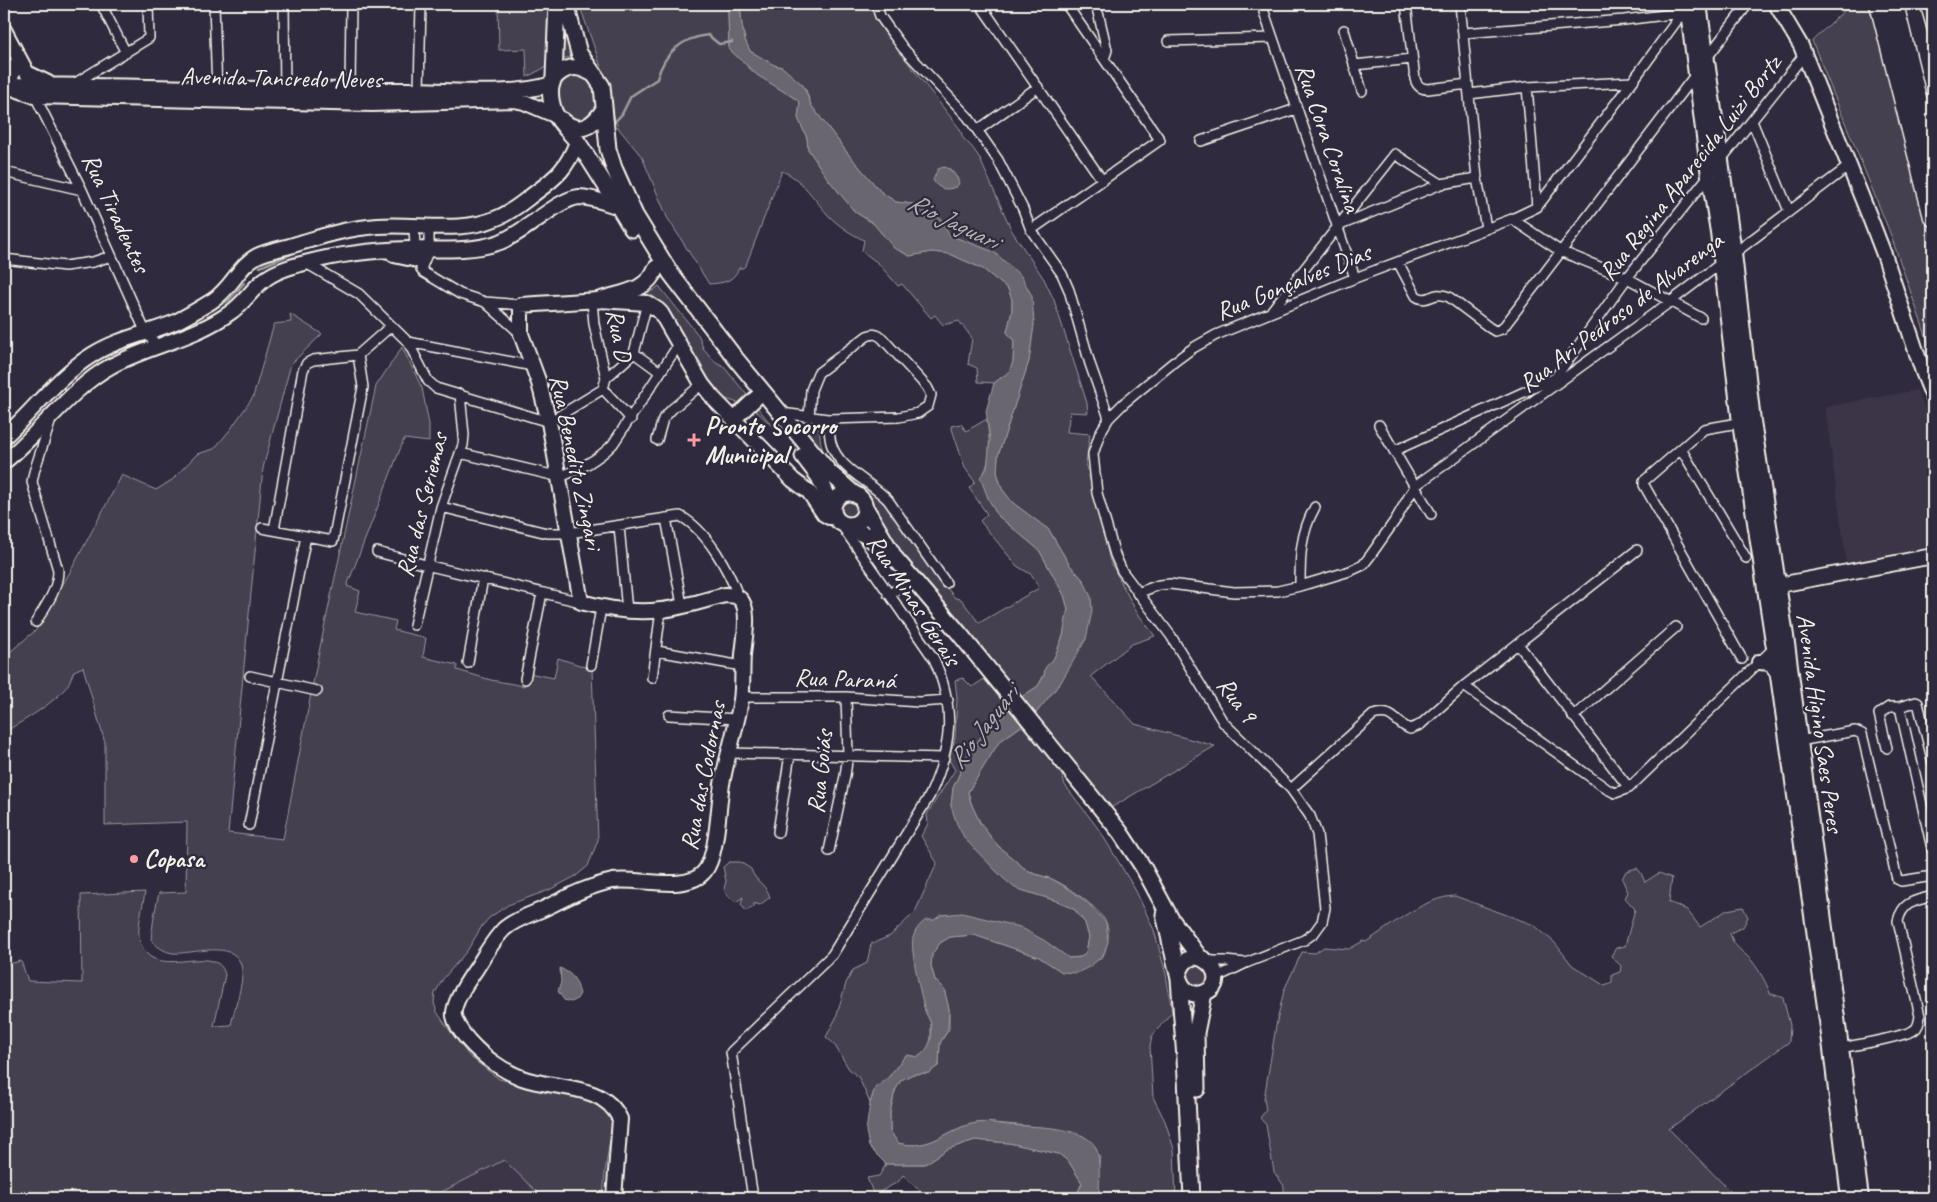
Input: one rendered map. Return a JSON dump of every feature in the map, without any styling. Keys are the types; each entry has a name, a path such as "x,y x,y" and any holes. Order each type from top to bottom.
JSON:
{"highway":[{"path":"1879,4 1933,216"},
{"path":"1894,4 1916,94 1931,137 1933,153"}],"main road":[{"path":"557,4 552,102 557,116 577,142 684,309 754,400 812,466 838,518 867,536 895,558"},
{"path":"568,4 579,53 602,86 608,149 614,168 635,215 671,274 830,473 861,499 895,558 1120,832 1143,867 1162,904 1188,943 1215,972 1215,978 1211,987 1204,993 1193,994 1188,992 1181,984 1162,904"},
{"path":"553,80 570,68 580,67 596,76"},
{"path":"557,116 572,128 582,128 598,118 604,109"},
{"path":"596,300 640,288 653,277 656,268"},
{"path":"838,518 838,497 843,494 854,494"},
{"path":"838,518 855,524 860,521 865,507"},
{"path":"1192,1198 1179,976 1184,963 1189,959 1204,960"},
{"path":"1201,1198 1196,1033 1204,993"}],"street":[{"path":"101,4 126,53"},
{"path":"71,86 149,38 148,4"},
{"path":"214,4 217,94"},
{"path":"284,4 285,96"},
{"path":"350,90 351,4"},
{"path":"418,90 421,4"},
{"path":"878,4 887,26 904,48 978,130 1012,185 1031,230 1062,274 1069,290 1090,364 1110,418"},
{"path":"980,4 1102,180"},
{"path":"1031,230 1160,140 1066,4"},
{"path":"1096,4 1107,50 1104,59"},
{"path":"1406,4 1416,82 1420,87 1428,89 1468,84"},
{"path":"1460,4 1476,178 1486,228"},
{"path":"1398,262 1416,296 1421,300 1426,300 1438,293 1442,294 1449,297 1490,328 1498,331 1506,325 1748,4"},
{"path":"1776,4 1796,36 1849,166 1885,257 1933,397"},
{"path":"1925,4 1933,32"},
{"path":"1464,33 1624,20 1689,6"},
{"path":"1537,207 1689,6"},
{"name":"Avenida Higino Saes Peres","path":"1689,6 1706,59 1721,159 1734,253 1746,422 1779,585 1799,741 1799,785"},
{"name":"Avenida Higino Saes Peres","path":"1689,6 1708,176 1746,422 1777,672 1799,785 1836,1049 1861,1198"},
{"name":"Rua Cora Coralina","path":"1264,12 1355,278"},
{"path":"1671,28 1691,32"},
{"path":"4,30 27,73 54,85"},
{"path":"1344,30 1362,91"},
{"path":"1168,41 1272,38"},
{"name":"Rua Regina Aparecida Luizi Bortz","path":"1394,451 1559,379 1627,278 1804,56"},
{"path":"4,84 13,73 19,59"},
{"path":"1354,66 1412,59"},
{"name":"Avenida Tancredo Neves","path":"4,84 217,94 373,97 475,96 525,90 553,80"},
{"path":"1469,94 1527,87 1632,82"},
{"name":"Avenida Tancredo Neves","path":"4,84 35,96 217,94"},
{"path":"978,130 1038,87"},
{"path":"1527,87 1537,207"},
{"name":"Avenida Tancredo Neves","path":"285,96 350,90 373,97 418,90 514,100 557,116"},
{"name":"Rua Tiradentes","path":"35,96 82,190 146,333 159,347"},
{"path":"1201,141 1296,109"},
{"path":"1752,120 1789,211"},
{"path":"4,437 73,368 93,354 115,343 172,323 219,297 231,285 241,269 257,256 325,235 358,228 414,225 450,227 473,225 497,218 516,208 558,176 566,166 577,142"},
{"path":"1272,311 1395,154 1441,184"},
{"name":"Rua Ari Pedroso de Alvarenga","path":"1415,486 1559,379 1670,302 1849,166"},
{"path":"4,172 82,190"},
{"path":"1337,226 1441,184 1476,178"},
{"path":"4,462 72,396 110,366 213,323 232,312 263,280 280,271 306,263 376,251 420,257 497,243 521,232 567,200 592,198 619,207"},
{"name":"Rua Gonçalves Dias","path":"1110,418 1124,403 1193,348 1216,335 1355,278 1512,219 1537,207"},
{"path":"1512,219 1560,251 1627,278 1701,318"},
{"path":"414,225 425,274 460,294 486,302 521,305 596,300 647,303 658,310 702,384 714,399 793,480 809,492 824,514 829,517 838,518"},
{"path":"420,257 429,226"},
{"path":"4,259 65,266 93,262 111,256"},
{"path":"306,263 359,294 408,342 431,384 436,388 549,422 604,390"},
{"name":"Rua D","path":"596,300 594,324 606,378"},
{"path":"486,302 521,334"},
{"path":"604,390 606,378 634,353 647,303"},
{"path":"521,305 521,334"},
{"path":"274,530 303,370 307,363 313,360 358,354 390,326"},
{"name":"Rua Benedito Zingari","path":"521,334 533,366 549,422 581,602"},
{"path":"781,413 809,417 828,419 899,417 918,413 928,406 931,395 927,386 882,338 877,334 873,334 867,336 818,373 811,390 809,417"},
{"path":"408,342 533,366"},
{"path":"460,453 560,477 603,455 631,419 679,344"},
{"path":"634,353 660,372"},
{"path":"262,528 333,541 363,387 358,354"},
{"path":"657,440 663,419 702,384"},
{"path":"604,390 631,419"},
{"name":"Rua das Seriemas","path":"414,625 426,565 441,507 460,453 464,435 460,394"},
{"path":"734,419 754,400"},
{"path":"745,430 754,400"},
{"path":"36,622 56,588 58,579 58,570 32,482 52,417"},
{"name":"Rua 9","path":"1110,418 1100,433 1093,454 1097,493 1118,563 1137,593 1171,636 1223,722 1291,790 1310,816 1317,834 1325,908 1322,922 1314,933 1304,940 1246,963 1215,978"},
{"path":"828,419 831,442 842,463 888,500 946,582"},
{"path":"1742,659 1644,481 1704,428 1746,422"},
{"path":"1379,425 1431,514"},
{"path":"1681,449 1746,558"},
{"path":"1137,593 1159,585 1170,584 1234,592 1278,591 1350,571 1362,564 1396,519 1415,486"},
{"path":"441,507 547,533 569,533 680,516 694,526 722,562 730,575 739,598"},
{"path":"1300,586 1303,538 1306,524 1315,507"},
{"path":"666,518 682,605"},
{"name":"Rua Minas Gerais","path":"753,1198 731,1052 832,955 930,796 941,772 948,728 948,700 944,683 934,659 838,518"},
{"path":"619,526 628,611"},
{"path":"248,825 306,536"},
{"path":"1291,790 1373,714 1383,712 1391,714 1403,726 1410,729 1420,725 1464,686 1637,550"},
{"path":"377,552 601,608 628,611 661,610 725,595 739,598"},
{"path":"1779,585 1933,556"},
{"path":"468,664 483,578"},
{"path":"888,594 915,582"},
{"path":"525,679 542,593"},
{"name":"Rua das Codornas","path":"614,1198 620,1118 615,1108 600,1096 523,1079 509,1072 477,1049 464,1035 456,1023 454,1014 456,1004 496,937 506,927 518,920 579,892 612,881 685,882 695,879 708,866 713,853 722,783 741,697 746,618 745,610 739,598"},
{"path":"591,665 601,608"},
{"path":"652,678 661,610"},
{"path":"1573,718 1676,627"},
{"path":"1464,686 1615,793 1629,788 1786,636"},
{"path":"1518,644 1573,718 1629,788"},
{"path":"657,651 742,666"},
{"path":"1759,662 1771,663 1777,672"},
{"path":"250,676 317,691"},
{"name":"Rua Paraná","path":"741,697 846,697 919,702 948,700"},
{"name":"Rua Goiás","path":"830,851 848,754 846,697"},
{"path":"1887,748 1880,714 1889,707 1901,707 1916,702 1918,703 1933,763"},
{"path":"1901,707 1933,853"},
{"path":"669,715 737,719"},
{"path":"1799,741 1855,731 1862,734 1896,879 1901,881 1933,876"},
{"path":"730,752 944,758"},
{"path":"778,832 790,754"},
{"path":"1836,1049 1902,1035 1914,1031 1918,1026 1920,1016 1898,921 1901,910 1911,902 1933,896"},
{"name":"Rua 9","path":"1204,960 1246,963"},
{"name":"Avenida Higino Saes Peres","path":"1836,1049 1849,1198"}],"shaded area":[{"path":"498,4 552,4 551,62 544,68 527,77 526,49 499,50"},
{"path":"564,4 577,56 559,59"},
{"path":"579,4 723,4 728,10 729,49 757,75 800,103 798,118 807,138 808,149 828,179 855,212 873,223 894,248 910,256 932,252 950,254 983,269 1008,289 1012,299 1012,311 1007,332 1014,341 1013,362 1009,372 994,383 978,382 977,368 968,364 972,338 959,321 943,325 935,315 931,318 902,284 898,286 879,264 862,251 864,240 837,223 808,190 796,179 782,171 746,265 743,268 739,268 731,279 709,284 667,217 642,157 619,129 605,78"},
{"path":"723,4 740,4 742,26 750,51 774,65 782,67 803,85 811,105 849,155 881,192 896,202 913,204 941,219 949,235 994,252 1021,276 1032,296 1034,324 1029,361 998,456 997,472 1002,489 1013,503 1049,530 1069,564 1084,581 1091,597 1092,611 1086,639 1061,682 1032,718 999,742 968,792 980,823 998,846 1029,872 1052,879 1071,890 1091,906 1106,923 1108,942 1103,956 1089,967 1077,973 1062,972 1039,957 974,935 950,937 940,943 932,954 931,966 935,980 944,989 949,1009 948,1030 940,1043 939,1065 929,1073 913,1074 901,1080 895,1091 890,1112 890,1131 898,1143 910,1145 930,1142 967,1125 981,1122 1055,1128 1079,1134 1088,1139 1097,1150 1099,1198 1070,1198 1078,1192 1082,1183 1069,1162 1059,1154 1009,1143 975,1140 948,1149 925,1164 886,1164 869,1147 866,1131 870,1103 875,1088 887,1079 906,1055 918,1057 922,1054 928,1047 931,1038 931,1024 923,1003 912,944 916,930 922,923 926,920 934,920 941,915 962,913 1020,927 1045,941 1069,958 1081,957 1086,952 1089,937 1085,923 1075,910 1060,902 1015,888 1004,879 965,839 957,824 951,806 953,788 968,755 992,722 1003,717 1008,707 1038,686 1044,675 1045,668 1054,658 1063,636 1068,609 1064,595 1039,550 997,515 980,477 987,469 990,440 986,411 994,383 1009,372 1013,362 1014,341 1007,332 1012,311 1012,299 1008,289 983,269 950,254 932,252 910,256 894,248 873,223 855,212 828,179 808,149 807,138 798,118 800,103 757,75 729,49 728,10"},
{"path":"740,4 872,4 876,19 884,32 960,129 963,138 979,157 1012,231 1044,279 1054,300 1087,403 1088,413 1070,412 1067,432 1090,434 1086,463 1110,561 1136,611 1155,636 1132,644 1091,676 1135,724 1215,746 1109,809 1032,718 1061,682 1084,581 1069,564 1049,530 1013,503 1002,489 997,472 998,456 1029,361 1034,324 994,252 949,235 913,204 896,202 881,192 849,155 811,105 806,90 782,67 774,65 750,51 742,26","holes":["944,167 950,169 958,179 956,187 945,188 935,183"]},
{"path":"1851,4 1870,4 1933,241 1933,356 1890,233 1812,41"},
{"path":"574,74 581,75 594,84 600,103 591,119 577,122 562,113 558,90 567,78"},
{"path":"944,167 954,173 957,178 959,184 956,187 944,189 933,180 938,169"},
{"path":"659,286 699,336 703,348 716,363 724,367 775,429 753,408 720,397 660,303 648,296 639,295 652,291"},
{"path":"290,314 322,334 291,364 263,468 228,833 283,839 320,647 376,386 402,347 422,388 429,424 429,442 404,439 347,586 360,591 355,612 396,621 394,630 426,638 423,657 457,665 457,670 491,680 524,686 529,673 554,678 558,658 592,669 598,840 588,866 576,876 549,890 508,905 489,918 467,951 443,979 435,993 434,1003 437,1012 469,1056 499,1079 601,1104 607,1108 613,1120 603,1198 543,1198 504,1160 430,1198 4,1198 4,965 21,961 28,981 82,983 81,895 145,892 140,917 139,936 146,953 154,959 164,961 209,960 220,965 223,970 225,975 214,1026 231,1025 242,976 240,963 235,955 227,951 205,950 173,953 160,948 151,939 159,893 186,892 187,822 105,825 105,743 83,667 74,671 67,686 55,699 4,732 4,657 36,630 70,572 122,475 156,490 172,480 197,454 214,449 230,430 253,397 274,324 291,322"},
{"path":"1917,390 1933,428 1933,549 1847,567 1825,407"},
{"path":"987,419 989,457 981,477 997,515 1039,550 1064,595 1068,609 1063,636 1054,658 1046,668 1038,686 1017,700 884,531 869,499 863,491 834,474 802,429 810,423 817,424 825,454 837,467 868,487 882,499 955,598 961,599 979,623 1039,588 1032,575 1017,566 980,521 987,514 969,488 975,482 965,468 951,426 961,424 966,431"},
{"path":"849,499 856,502 859,509 856,516 849,519 842,516 839,509 842,502"},
{"path":"963,678 972,687 984,679 1008,707 1003,717 992,722 968,755 953,788 951,806 1015,888 1060,902 1075,910 1085,923 1089,937 1086,953 1081,957 1069,958 950,915 941,915 913,951 925,1011 931,1023 931,1040 926,1052 918,1057 906,1055 887,1079 875,1088 870,1103 859,1078 849,1069 834,1044 826,1037 836,1018 846,983 853,970 867,963 871,944 890,936 915,912 937,863 921,836 928,824 927,814 955,770 949,760 955,738 957,698 955,680"},
{"path":"1023,725 1061,773 1065,785 1100,831 1136,891 1154,930 1166,974 1172,1012 1152,1036 1150,1046 1153,1097 1165,1121 1174,1149 1176,1198 1099,1198 1098,1170 1100,1157 1083,1136 1065,1131 1032,1126 977,1123 957,1129 930,1142 910,1145 898,1143 890,1131 890,1112 895,1091 901,1080 913,1074 929,1073 939,1065 940,1043 949,1029 949,1009 944,989 935,980 931,966 932,954 940,943 950,937 974,935 1039,957 1062,972 1103,956 1106,948 1108,939 1107,926 1102,916 1082,897 1066,887 1052,879 1030,872 1017,863 990,837 972,804 968,792 999,742"},
{"path":"729,862 740,862 751,869 770,897 760,905 754,903 754,907 746,911 741,904 743,897 736,902 727,895 724,889 726,881 723,867"},
{"path":"1637,868 1645,882 1659,873 1672,878 1669,902 1687,910 1700,927 1727,910 1743,907 1748,917 1743,927 1730,933 1731,938 1755,965 1770,993 1783,998 1790,1025 1789,1042 1669,1129 1737,1198 1284,1198 1284,1186 1274,1172 1266,1125 1260,1118 1266,1110 1264,1099 1284,990 1302,952 1315,953 1324,947 1349,949 1363,941 1366,942 1432,901 1455,896 1534,925 1555,943 1572,965 1605,986 1612,983 1612,975 1620,972 1621,966 1611,956 1616,948 1625,946 1635,909 1625,898 1628,892 1622,879 1626,871"},
{"path":"1196,965 1204,966 1211,980 1195,991 1185,977 1189,969"},
{"path":"560,968 571,975 576,981 580,994 576,1000 571,1002 564,1000 558,991 561,982"},
{"path":"975,1140 1009,1143 1059,1154 1069,1162 1082,1183 1078,1192 1070,1198 918,1198 922,1193 903,1175 898,1182 874,1195 867,1178 879,1176 886,1164 925,1164 948,1149"},
{"path":"505,1160 543,1198 430,1198"}],"waterway":[{"path":"611,126 622,114 631,96 657,79 669,54 682,43 708,35 719,44 732,42"},
{"path":"572,167 577,162"},
{"path":"383,233 398,233"},
{"path":"260,267 301,250 348,237"},
{"path":"201,316 229,300 244,283"},
{"path":"159,337 169,332"}],"place":[{"name":"Pronto Socorro Municipal","path":"694,440"},
{"name":"Copasa","path":"134,859"}],"water label":[{"name":"Rio Jaguari","path":"953,221"},
{"name":"Rio Jaguari","path":"983,727"}]}
